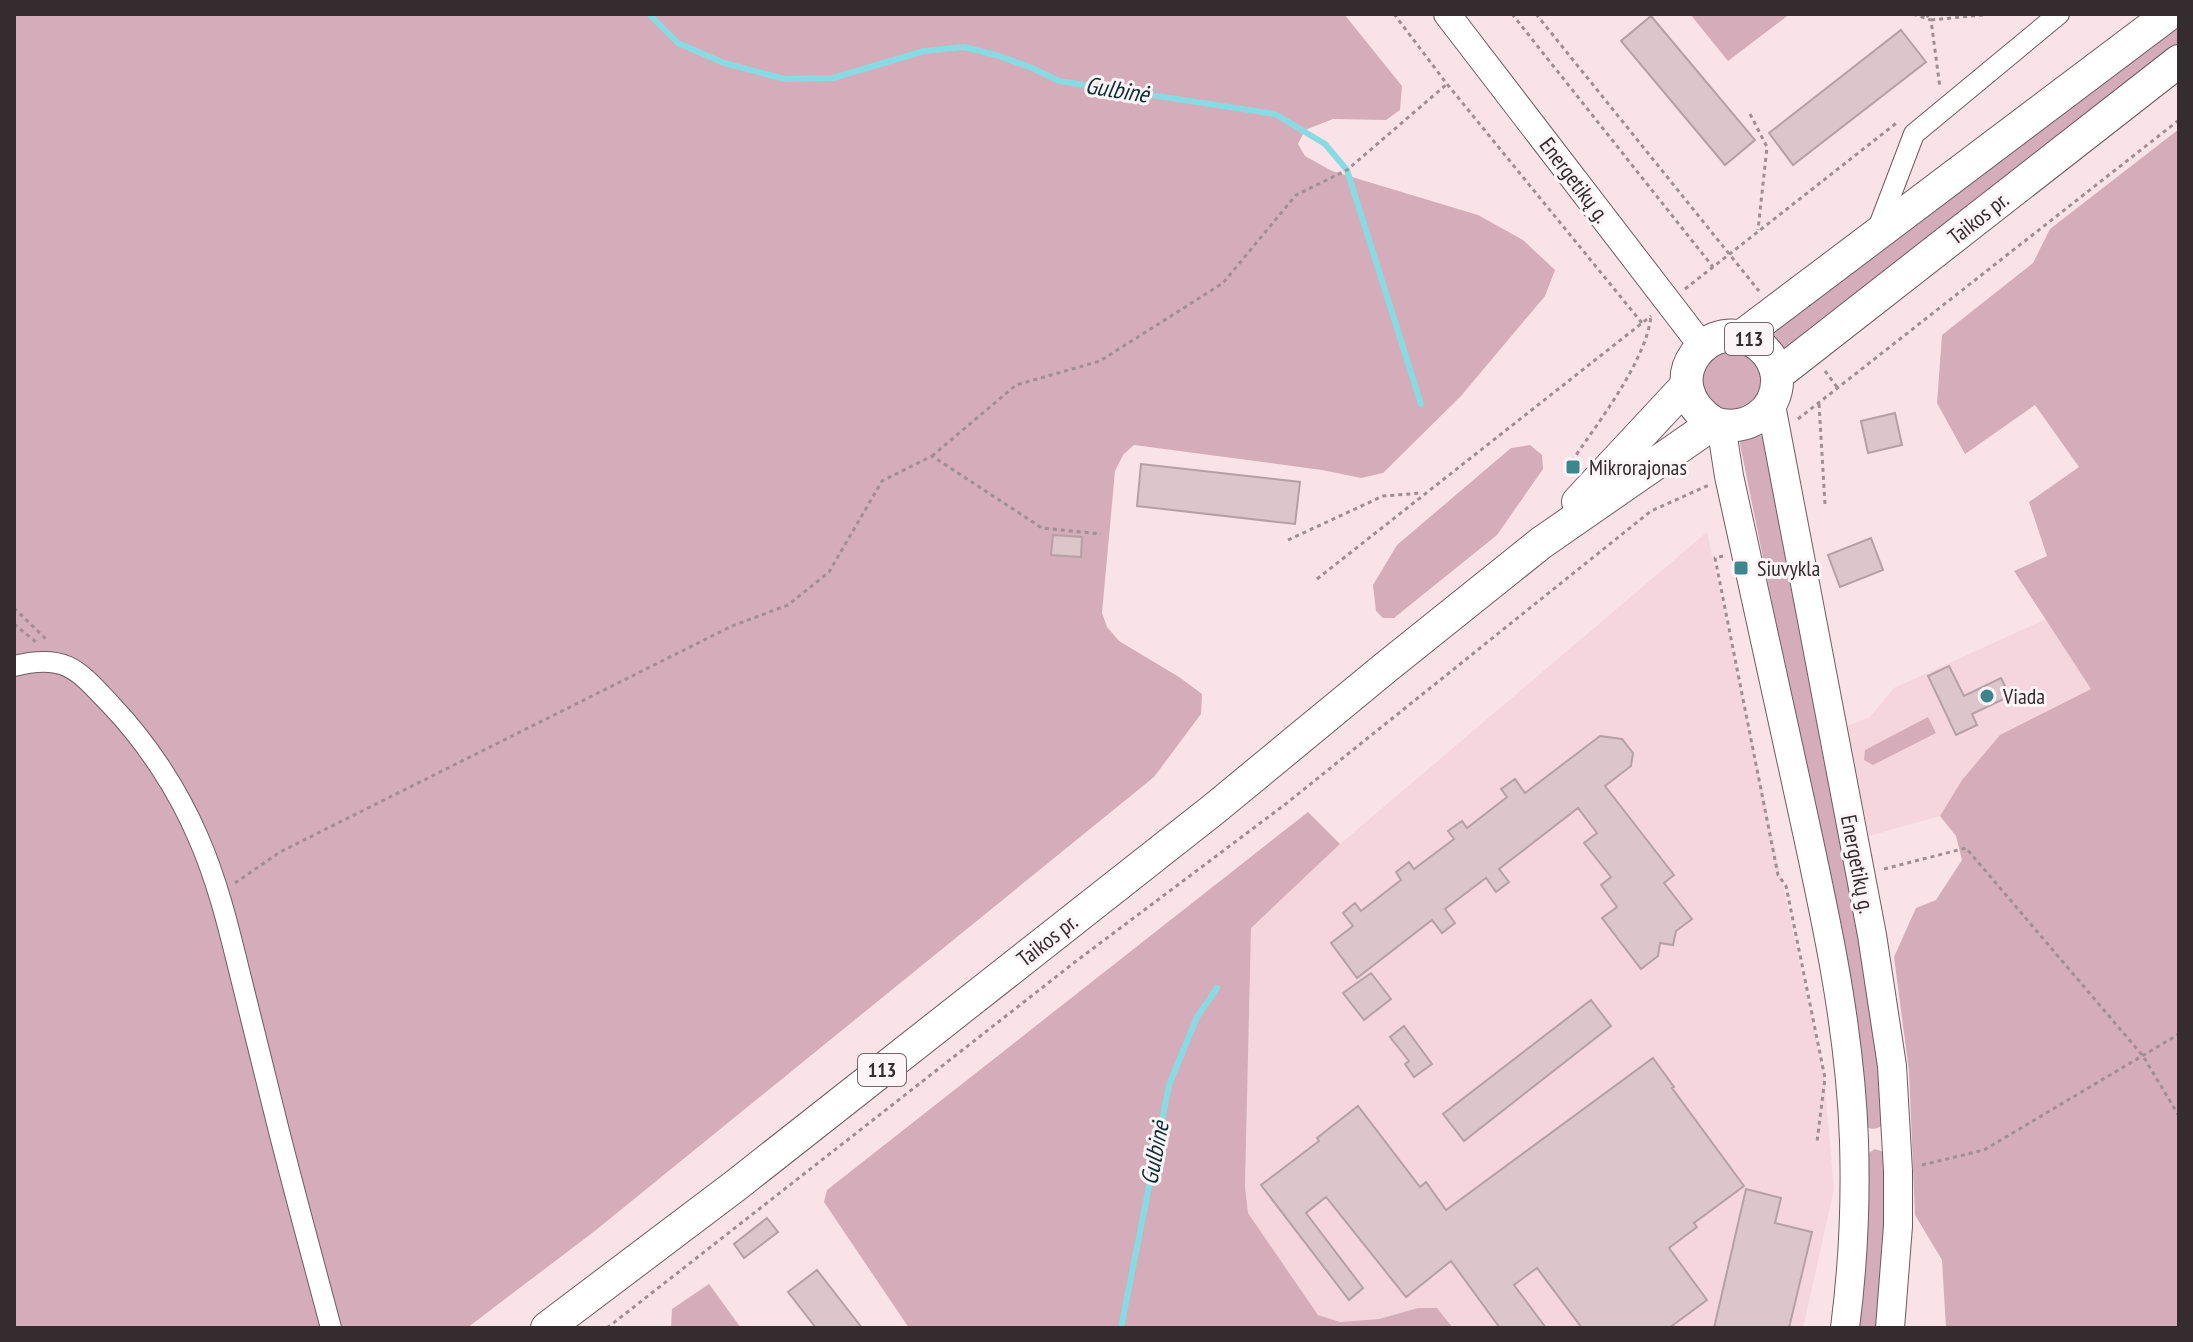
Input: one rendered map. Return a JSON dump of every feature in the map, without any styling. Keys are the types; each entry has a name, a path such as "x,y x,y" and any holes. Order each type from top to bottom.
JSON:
{"main road":[{"path":"1742,336 2169,14"},
{"name":"Taikos pr.","path":"547,1328 735,1186 1214,809 1541,543 1717,424 1735,427 1761,416 2179,61"},
{"name":"113","path":"1702,346 1728,336 1742,336 1754,341 1773,361 1775,405"},
{"name":"Taikos pr.","path":"1541,543 1686,386 1687,371 1702,346"},
{"path":"1686,386 1691,402 1700,415 1717,424"},
{"name":"Energetikų g.","path":"1775,405 1883,996 1892,1066 1898,1226 1890,1328"},
{"name":"Energetikų g.","path":"1717,424 1830,943 1848,1067 1854,1140 1855,1236 1845,1328"},
{"path":"1854,1140 1897,1137"}],"street":[{"name":"Energetikų g.","path":"1447,14 1659,309 1702,346"},
{"path":"1875,236 1914,134 2059,14"},
{"path":"14,666 33,661 56,661 75,670 92,685 135,731 163,773 198,836 219,894 331,1328"}],"path":[{"path":"1394,14 1447,84 1642,323"},
{"path":"1512,14 1713,267"},
{"path":"1536,14 1730,254"},
{"path":"1913,14 1931,20 1992,14"},
{"path":"1926,14 1931,20 1940,88"},
{"path":"1942,19 1947,14"},
{"path":"219,894 280,852 732,626 788,605 829,572 882,481 932,456 1016,385 1100,361 1223,283 1296,195 1347,170 1447,84"},
{"path":"1750,114 1767,147 1758,232"},
{"path":"1317,579 1904,117"},
{"path":"1775,405 1819,402 2179,120"},
{"path":"1573,467 1570,464 1639,357 1659,309"},
{"path":"1819,402 1825,504"},
{"path":"932,456 1042,528 1101,534"},
{"path":"607,1328 1075,962 1283,806 1651,511 1729,476"},
{"path":"1288,540 1383,496 1425,493"},
{"path":"1746,551 1715,558 1778,875 1786,886 1825,1078 1817,1142"},
{"path":"14,608 47,638 56,661"},
{"path":"1860,876 1966,848 2143,1056 2179,1116"},
{"path":"1898,1171 1984,1150 2179,1034"}],"shaded area":[{"path":"14,14 1344,14 1402,86 1400,110 1386,120 1333,119 1305,130 1298,144 1305,156 1332,171 1478,215 1523,240 1555,270 1545,296 1461,396 1383,473 1361,478 1134,445 1123,455 1115,471 1102,613 1107,627 1119,641 1202,694 1201,714 1154,777 596,1230 467,1328 14,1328"},
{"path":"1690,14 1790,14 1728,61"},
{"path":"2179,17 2179,45 1783,351 1772,336 1776,331"},
{"path":"2179,129 2179,1328 1946,1328 1942,1260 1915,1215 1909,1071 1894,957 1916,908 1936,900 1962,860 1956,836 1940,816 1962,780 2000,735 2091,689 2014,571 2047,556 2029,502 2079,467 2035,405 1965,454 1937,403 1942,335 2033,263 2050,229"},
{"path":"1728,349 1752,359 1759,369 1762,382 1759,395 1751,405 1726,412 1700,392 1705,364"},
{"path":"1757,433 1762,437 1831,777 1877,1047 1883,1125 1875,1129 1866,1127 1836,919 1740,444 1741,438"},
{"path":"1530,445 1542,455 1543,469 1497,535 1394,618 1383,618 1376,611 1373,585 1397,545 1511,448"},
{"path":"1707,532 1824,1076 1834,1189 1803,1328 1453,1328 1437,1308 1418,1308 1379,1319 1340,1322 1318,1315 1248,1213 1245,1186 1251,927 1340,844"},
{"path":"2046,619 2091,689 2000,735 1962,780 1940,816 1869,836 1847,726 1870,717 1894,688"},
{"path":"1928,717 1936,733 1873,765 1864,760 1865,750"},
{"path":"1308,812 1340,844 1251,928 1245,1186 1248,1213 1318,1315 1340,1322 1379,1319 1418,1308 1437,1308 1453,1328 909,1328 824,1202 827,1190"},
{"path":"1875,1149 1886,1155 1886,1224 1877,1328 1854,1328 1864,1156"},
{"path":"709,1284 741,1328 671,1328 672,1309"}],"building":[{"path":"1651,16 1755,140 1725,165 1621,41"},
{"path":"1901,30 1926,62 1793,165 1769,133"},
{"path":"1895,413 1902,445 1868,453 1861,421"},
{"path":"1141,464 1300,482 1295,524 1137,506"},
{"path":"1053,535 1082,537 1081,557 1051,555"},
{"path":"1871,538 1883,570 1840,587 1828,555"},
{"path":"1949,666 1964,696 2001,678 2010,696 1972,714 1977,725 1956,735 1928,676"},
{"path":"1600,736 1622,739 1633,753 1631,766 1605,786 1674,875 1664,883 1692,919 1676,931 1673,945 1660,943 1658,956 1641,969 1602,918 1617,907 1601,885 1611,877 1584,843 1597,833 1578,808 1499,869 1509,882 1496,892 1486,878 1445,909 1455,923 1442,933 1432,920 1357,978 1331,943 1353,926 1343,913 1355,903 1361,911 1401,880 1396,872 1409,862 1414,869 1454,839 1448,831 1462,821 1467,828 1507,797 1501,789 1515,779 1525,793"},
{"path":"1371,973 1391,999 1364,1020 1343,993"},
{"path":"1591,1000 1611,1026 1464,1141 1443,1114"},
{"path":"1404,1026 1432,1064 1414,1077 1405,1064 1409,1061 1390,1037"},
{"path":"1653,1058 1744,1186 1694,1223 1697,1227 1669,1248 1707,1300 1669,1328 1582,1328 1537,1268 1514,1285 1546,1328 1500,1328 1451,1261 1406,1297 1326,1197 1306,1213 1363,1288 1349,1300 1261,1185 1319,1141 1317,1138 1358,1106 1420,1187 1426,1182 1446,1210"},
{"path":"1746,1189 1781,1198 1775,1223 1812,1232 1789,1328 1714,1328"},
{"path":"767,1218 778,1232 744,1258 734,1244"},
{"path":"817,1270 862,1328 816,1328 788,1292"}],"waterway":[{"name":"Gulbinė","path":"649,14 678,43 724,63 785,79 833,78 924,51 964,47 1030,67 1059,81 1275,114 1325,144 1347,170 1421,404"},
{"name":"Gulbinė","path":"1121,1328 1169,1085 1197,1017 1217,988"}],"place":[{"name":"Mikrorajonas","path":"1573,467"},
{"name":"Siuvykla","path":"1741,568"},
{"name":"Viada","path":"1987,696"}]}
